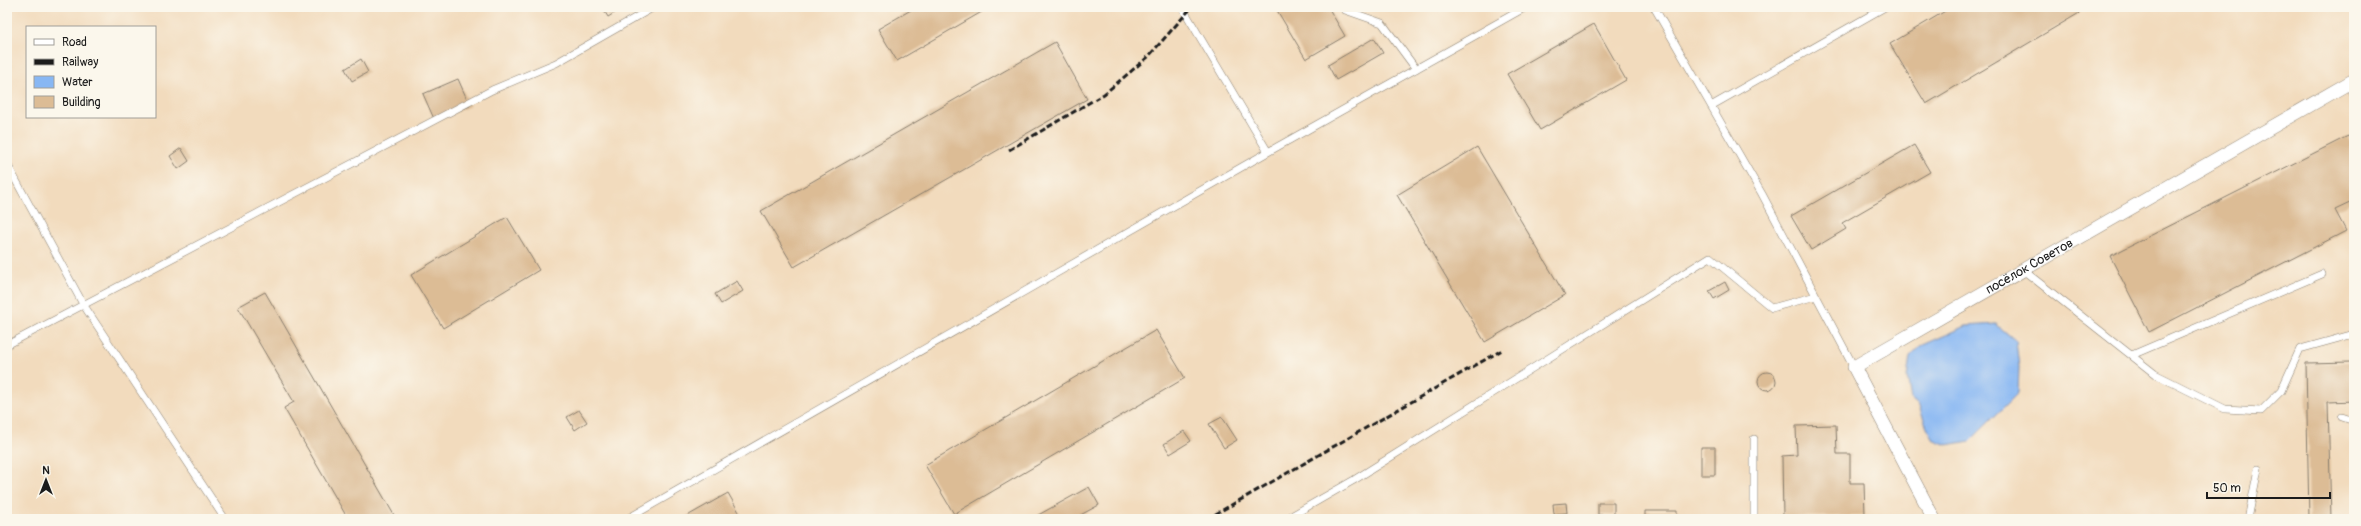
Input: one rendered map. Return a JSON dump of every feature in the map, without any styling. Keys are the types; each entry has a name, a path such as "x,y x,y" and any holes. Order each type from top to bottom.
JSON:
{"street":[{"name":"посёлок Советов","path":"1854,367 2023,270 2352,86"},
{"path":"1854,367 1934,519"}],"lane":[{"path":"7,345 492,90 556,63 654,7"},
{"path":"1182,7 1268,152"},
{"path":"1343,7 1345,10 1382,24 1416,69"},
{"path":"627,519 1268,152 1526,7"},
{"path":"1654,7 1762,194 1854,367"},
{"path":"1711,106 1885,7"},
{"path":"7,164 83,304 225,519"},
{"path":"1286,519 1354,480 1710,257 1772,308 1816,296"},
{"path":"2023,270 2155,374 2224,409 2261,411 2281,391 2300,348 2354,334"},
{"path":"2132,355 2322,274"},
{"path":"2342,417 2354,421"},
{"path":"1754,439 1754,519"},
{"path":"2248,519 2258,469"}],"water":[{"path":"1996,324 2016,341 2019,367 2018,393 1970,441 1947,445 1932,439 1918,405 1911,399 1907,377 1910,357 1921,346 1966,326"}],"building":[{"path":"602,7 624,7 608,17"},
{"path":"916,7 983,7 985,10 897,61 878,29"},
{"path":"1275,7 1328,7 1345,36 1306,59"},
{"path":"1952,7 2078,7 2081,12 1926,104 1890,44"},
{"path":"1594,24 1626,80 1540,130 1507,74"},
{"path":"1374,38 1383,53 1336,80 1328,65"},
{"path":"1055,42 1087,99 794,267 761,211"},
{"path":"361,59 368,72 352,81 345,69"},
{"path":"458,79 470,106 435,121 423,94"},
{"path":"2348,136 2354,146 2354,201 2335,210 2346,231 2149,332 2110,256"},
{"path":"1914,145 1930,172 1842,223 1846,229 1811,250 1791,216"},
{"path":"1477,147 1565,295 1485,342 1397,195"},
{"path":"181,148 189,161 178,169 170,156"},
{"path":"507,217 539,270 443,328 411,275"},
{"path":"737,281 743,291 721,304 715,294"},
{"path":"1725,282 1729,290 1714,299 1709,291"},
{"path":"265,292 394,515 387,519 348,519 284,408 294,402 238,307"},
{"path":"1156,330 1185,378 954,514 925,465"},
{"path":"2352,344 2354,344 2354,401 2328,402 2331,519 2309,519 2306,363 2352,362"},
{"path":"1767,372 1773,375 1776,381 1773,387 1767,390 1761,387 1758,381 1761,375"},
{"path":"579,410 587,422 575,430 567,417"},
{"path":"1222,417 1237,440 1224,448 1209,424"},
{"path":"1836,425 1837,454 1850,454 1850,483 1864,483 1865,516 1783,517 1782,456 1797,455 1796,426"},
{"path":"1184,431 1191,441 1170,454 1164,444"},
{"path":"1701,447 1715,447 1715,475 1701,475"},
{"path":"1089,487 1099,505 1073,519 1031,519"},
{"path":"728,493 743,519 682,519"},
{"path":"1566,503 1567,513 1554,514 1553,504"},
{"path":"1598,503 1614,503 1614,515 1598,515"},
{"path":"1645,511 1677,511 1677,519 1645,519"}],"railway":[{"path":"1009,150 1104,94 1148,57 1192,7"},
{"path":"1207,519 1502,350"}]}
